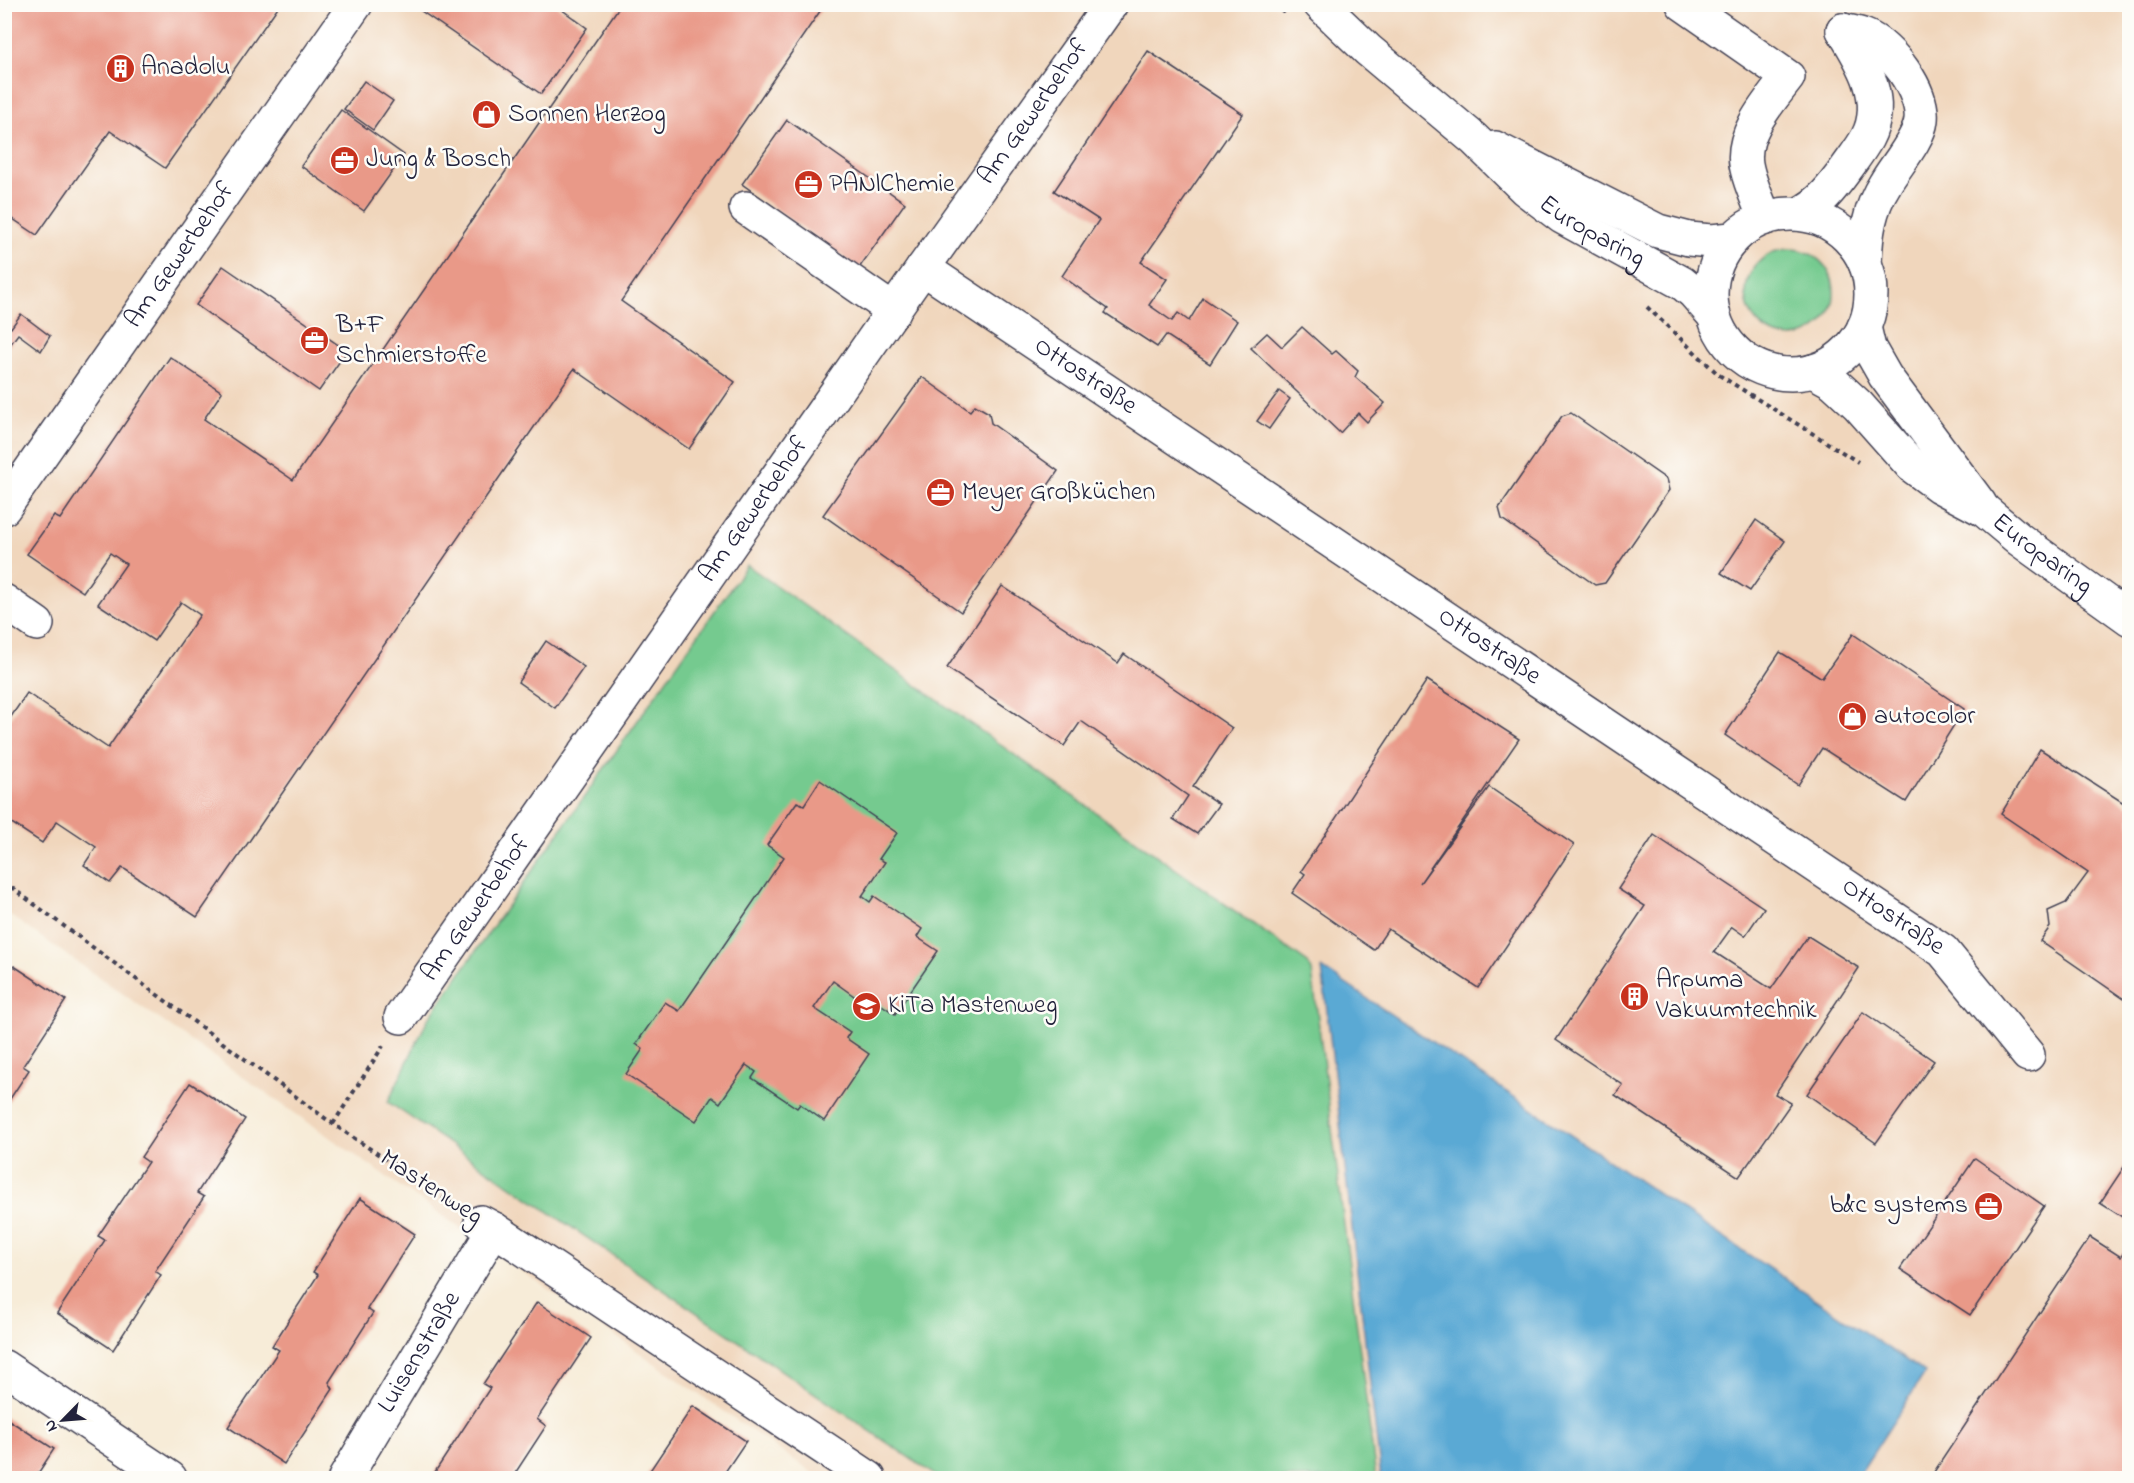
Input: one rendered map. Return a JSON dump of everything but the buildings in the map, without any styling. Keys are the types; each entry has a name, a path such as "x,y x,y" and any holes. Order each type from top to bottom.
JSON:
{"street":[{"name":"Am Gewerbehof","path":"4,508 356,4"},
{"name":"Am Gewerbehof","path":"400,1017 923,268 1111,4"},
{"name":"Europaring","path":"1320,4 1368,50 1474,139 1525,189 1562,217 1682,284 1693,292 1714,316"},
{"path":"1683,4 1788,77 1751,133 1746,154 1748,170 1765,218"},
{"path":"1799,214 1815,206 1831,189 1868,136 1874,114 1872,85 1868,73 1843,30 1867,36 1897,61 1909,78 1920,108 1921,121 1917,133 1883,186 1869,218 1866,263"},
{"name":"Europaring","path":"1474,139 1516,157 1658,231 1689,239 1711,241 1732,239"},
{"path":"746,207 894,311"},
{"name":"Europaring","path":"1782,214 1799,214 1825,220 1855,245 1866,263 1871,290 1870,309 1856,342 1829,365 1813,371 1788,374 1771,372 1741,357 1720,332 1714,316 1711,289 1714,271 1721,254 1732,239 1747,226 1782,214"},
{"name":"Ottostraße","path":"923,268 1943,951 2028,1055"},
{"name":"Europaring","path":"1864,327 1869,348 1885,376 1984,510"},
{"name":"Europaring","path":"1813,371 1833,382 1858,405 1912,466 1939,486 1984,510 2020,540 2130,619"},
{"path":"4,601 37,624"},
{"name":"Luisenstraße","path":"345,1479 488,1226"},
{"name":"Mastenweg","path":"488,1226 869,1479"},
{"path":"4,1367 170,1479"}],"path":[{"name":"Mastenweg","path":"4,882 333,1124 488,1226"},
{"path":"333,1124 400,1017"}],"shaded area":[{"path":"5,5 2129,5 2129,1478 820,1478 5,912"}],"green space":[{"path":"1781,249 1799,249 1815,256 1827,268 1834,284 1834,302 1827,318 1815,330 1799,337 1781,337 1765,330 1753,318 1746,302 1746,284 1753,268 1765,256"},
{"path":"747,565 1308,963 1312,971 1376,1478 939,1478 388,1102 428,1019"}],"water":[{"path":"1322,968 1925,1373 1857,1478 1381,1478"}],"place":[{"name":"Anadolu","path":"120,68"},
{"name":"Sonnen Herzog","path":"487,115"},
{"name":"Jung & Bosch","path":"345,160"},
{"name":"PAN|Chemie","path":"808,185"},
{"name":"B+F Schmierstoffe","path":"315,341"},
{"name":"Meyer Großküchen","path":"941,493"},
{"name":"autocolor","path":"1853,717"},
{"name":"Arpuma Vakuumtechnik","path":"1635,996"},
{"name":"KiTa Mastenweg","path":"867,1006"},
{"name":"b&c systems","path":"1989,1206"}]}
